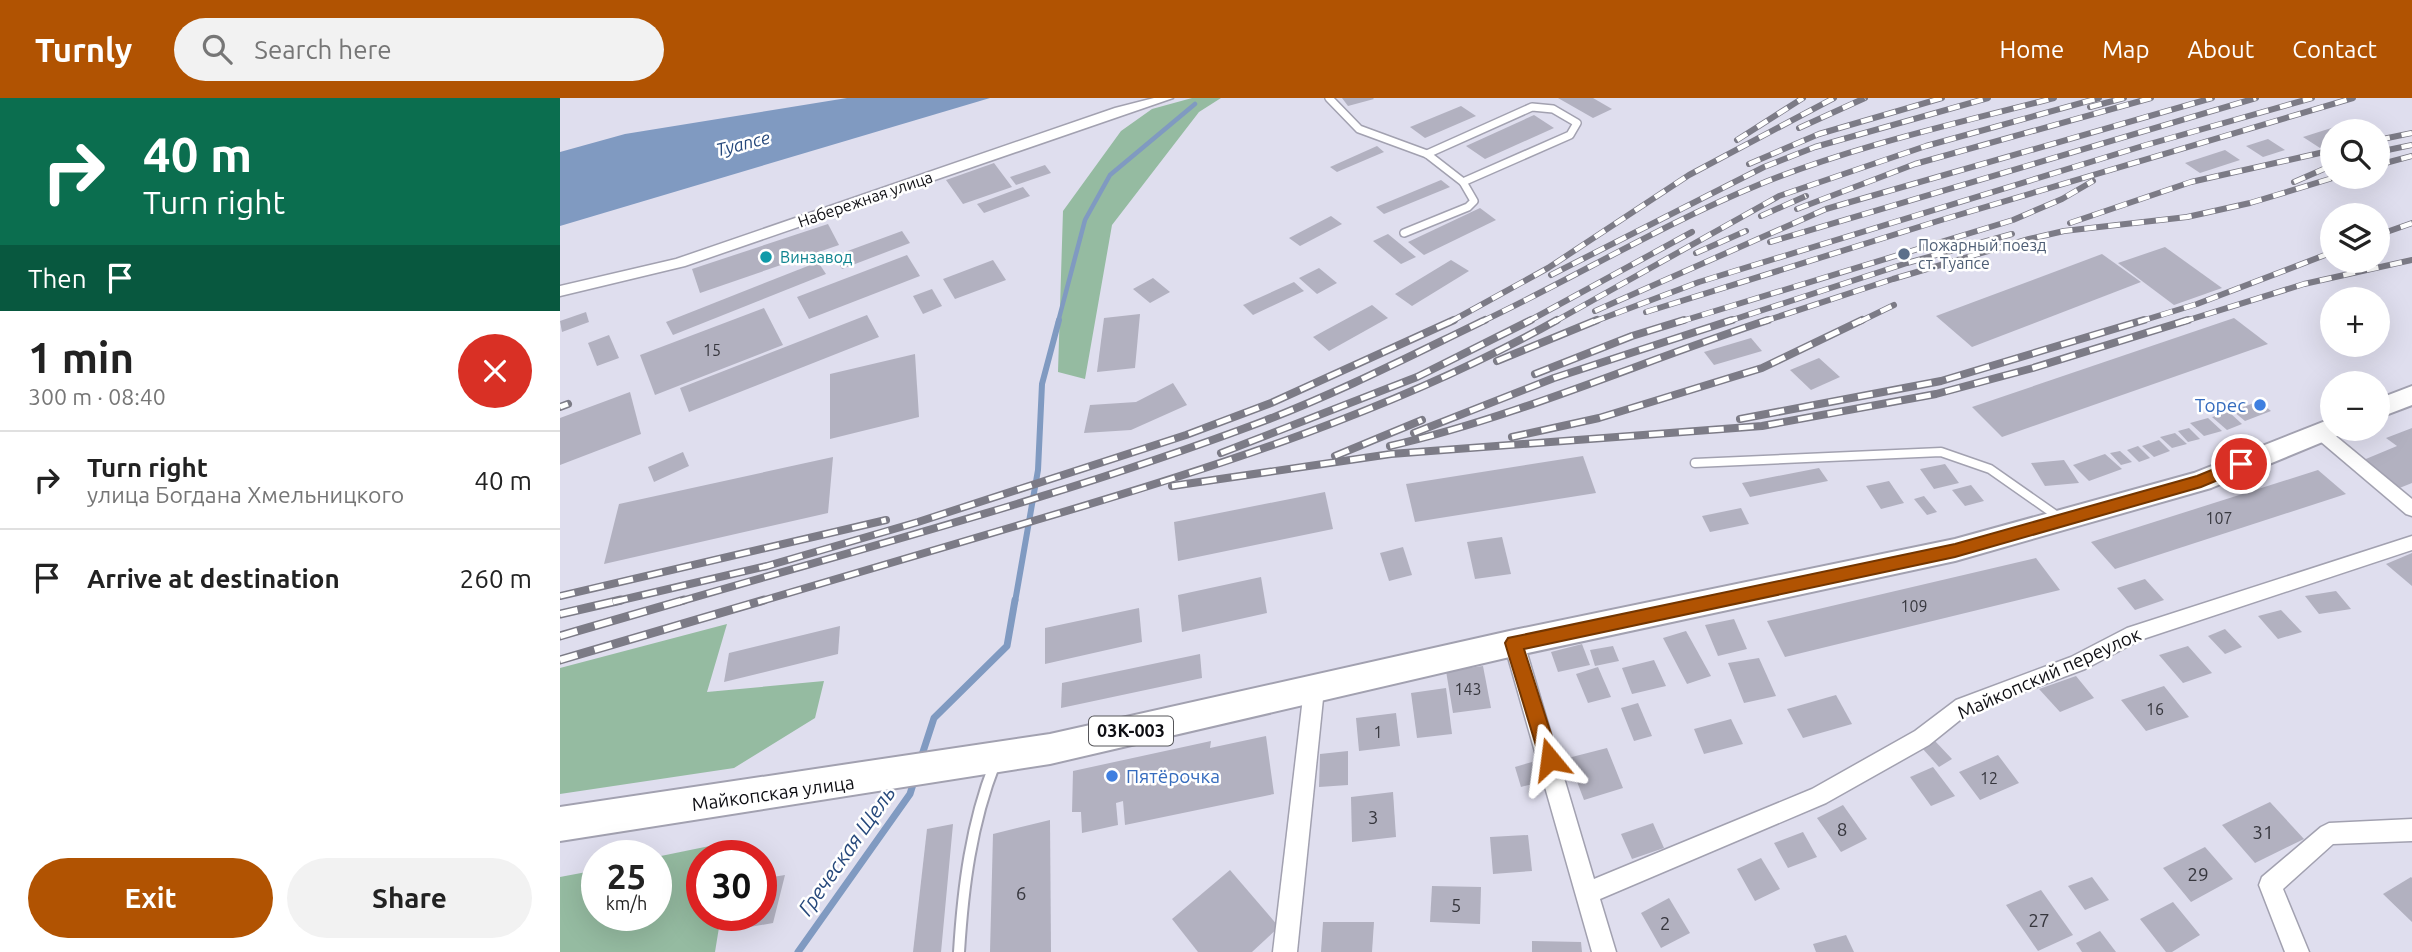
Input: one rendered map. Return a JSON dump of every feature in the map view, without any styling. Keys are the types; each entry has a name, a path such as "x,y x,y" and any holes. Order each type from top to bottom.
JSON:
{"main road":[{"path":"2390,404 2412,396"},
{"name":"03К-003","path":"1314,689 1514,643 1955,550 2201,481 2320,432"},
{"name":"Майкопская улица","path":"560,824 1050,750 1314,689"}],"street":[{"name":"Набережная улица","path":"560,291 680,263 1106,115 1167,98"},
{"path":"2338,441 2412,509"},
{"name":"Майкопский переулок","path":"1587,893 1819,796 1922,738 1963,706 2078,663 2134,634 2412,543"},
{"path":"1514,643 1604,952"},
{"path":"1286,952 1288,901 1301,816 1314,689"},
{"path":"2297,952 2270,885 2329,834 2412,830"}],"lane":[{"path":"1329,98 1359,129 1427,154 1463,182 1475,201 1468,207 1404,233"},
{"path":"1427,154 1532,107 1553,109 1577,123 1570,135 1463,182"},
{"path":"1695,463 1941,453 1961,455 1996,471 2064,521"},
{"path":"959,952 963,888 973,830 997,758"}],"green space":[{"path":"1192,98 1221,98 1199,112 1112,225 1085,379 1058,372 1063,211 1121,131 1152,109"},
{"path":"727,624 707,692 824,681 815,718 734,768 560,794 560,668"},
{"path":"686,851 686,931 718,931 715,952 560,952 560,877 581,873 581,931 672,931 672,854"}],"water":[{"name":"Туапсе","path":"847,98 990,98 560,226 560,152 625,134"}],"building":[{"path":"1342,98 1373,98 1374,99 1348,106"},
{"path":"1558,98 1593,98 1612,109 1593,118"},
{"path":"1461,106 1476,116 1425,138 1410,127"},
{"path":"1534,115 1554,128 1485,159 1466,146"},
{"path":"2320,132 2320,148 2303,137"},
{"path":"2268,139 2285,150 2263,157 2246,146"},
{"path":"1377,146 1384,152 1337,172 1330,167"},
{"path":"2225,150 2240,160 2200,173 2185,163"},
{"path":"994,163 1012,187 963,204 946,180"},
{"path":"1045,165 1051,173 1016,185 1010,177"},
{"path":"1441,180 1450,187 1384,214 1376,207"},
{"path":"1023,187 1030,196 984,213 977,204"},
{"path":"1480,208 1496,220 1424,255 1408,242"},
{"path":"1331,216 1342,224 1300,246 1289,238"},
{"name":"Винзавод","path":"828,224 839,245 700,293 692,269"},
{"path":"902,231 910,243 842,269 834,256"},
{"path":"1388,234 1416,257 1401,264 1373,241"},
{"path":"2165,247 2222,288 2174,305 2118,263"},
{"path":"2102,254 2141,282 1972,347 1936,316"},
{"path":"907,255 920,276 809,319 797,297"},
{"path":"993,260 1006,280 955,299 943,279"},
{"path":"1451,260 1469,271 1412,306 1395,294"},
{"path":"818,262 826,274 673,335 666,322"},
{"path":"1319,268 1337,283 1317,294 1299,278"},
{"path":"1153,278 1170,292 1150,303 1133,289"},
{"path":"1294,282 1304,291 1253,315 1243,305"},
{"path":"932,289 942,306 923,314 913,296"},
{"path":"1372,305 1388,318 1329,351 1313,337"},
{"path":"764,308 783,345 655,395 640,355"},
{"path":"586,312 589,322 562,332 560,321"},
{"path":"1140,314 1135,368 1097,372 1104,318"},
{"path":"867,315 879,337 689,412 680,388"},
{"path":"2234,318 2268,344 2002,437 1972,407"},
{"path":"609,335 619,358 597,366 588,343"},
{"path":"1751,338 1762,351 1714,365 1704,352"},
{"path":"915,354 919,417 830,439 830,374"},
{"path":"1819,358 1840,377 1811,390 1790,370"},
{"path":"1173,383 1187,405 1131,430 1084,433 1090,405 1136,402"},
{"path":"630,392 641,434 560,465 560,418"},
{"path":"2259,401 2271,411 2245,421 2233,411"},
{"path":"2229,412 2242,424 2227,430 2212,417"},
{"path":"2208,418 2222,431 2204,436 2190,423"},
{"path":"2189,428 2200,439 2188,442 2178,431"},
{"path":"2412,428 2412,483 2397,489 2361,461 2397,446 2390,441 2390,436"},
{"path":"2175,433 2187,444 2172,448 2160,437"},
{"path":"2159,440 2170,451 2154,457 2142,446"},
{"path":"2138,446 2150,458 2139,462 2127,450"},
{"path":"2120,451 2132,462 2121,465 2110,453"},
{"path":"683,452 689,466 654,482 648,467"},
{"path":"2105,454 2122,469 2089,481 2073,465"},
{"path":"1583,456 1596,493 1415,522 1406,484"},
{"path":"833,457 828,513 604,564 619,504"},
{"path":"2064,460 2079,483 2045,486 2031,463"},
{"path":"1945,464 1959,483 1934,489 1920,469"},
{"path":"1819,468 1828,481 1750,497 1742,483"},
{"path":"2318,470 2346,494 2115,569 2091,542"},
{"path":"1889,481 1904,503 1881,509 1866,486"},
{"path":"1971,485 1984,501 1965,506 1952,490"},
{"path":"1325,492 1333,529 1178,561 1174,522"},
{"path":"1924,496 1937,512 1927,515 1914,499"},
{"path":"1741,508 1749,524 1710,532 1702,516"},
{"path":"1502,537 1511,574 1475,579 1467,542"},
{"path":"1403,547 1412,575 1389,581 1380,553"},
{"path":"2412,553 2412,586 2386,564"},
{"path":"2036,558 2060,590 1785,657 1767,621"},
{"path":"1261,577 1267,613 1182,632 1178,595"},
{"path":"2145,579 2164,600 2135,610 2117,588"},
{"path":"2336,591 2351,609 2319,614 2305,596"},
{"path":"1139,608 1142,642 1045,664 1045,628"},
{"path":"2281,610 2302,632 2278,639 2258,616"},
{"path":"1734,619 1747,649 1718,656 1705,625"},
{"path":"840,626 838,654 724,682 729,653"},
{"path":"2225,629 2242,647 2225,654 2208,636"},
{"path":"1686,631 1711,676 1687,684 1663,638"},
{"path":"1582,644 1590,665 1558,672 1551,652"},
{"path":"1613,646 1619,661 1595,666 1590,650"},
{"path":"2188,646 2212,673 2183,683 2159,655"},
{"path":"1200,654 1202,678 1061,708 1062,683"},
{"path":"1759,658 1776,696 1744,703 1728,663"},
{"path":"1654,660 1666,686 1632,694 1622,668"},
{"path":"1483,666 1491,708 1453,713 1446,671"},
{"path":"1598,667 1611,697 1588,703 1576,674"},
{"path":"2076,676 2094,698 2060,712 2039,689"},
{"path":"2164,686 2189,717 2146,731 2121,700"},
{"path":"1446,688 1452,734 1417,738 1411,693"},
{"path":"1836,695 1852,724 1803,738 1787,709"},
{"path":"1638,703 1652,736 1634,741 1621,708"},
{"path":"1396,713 1400,746 1359,751 1356,718"},
{"path":"1731,719 1743,744 1704,754 1694,729"},
{"path":"1266,736 1274,794 1125,825 1123,801 1116,803 1118,825 1082,833 1081,812 1072,812 1073,771 1211,741 1210,748"},
{"path":"1935,741 1952,759 1939,767 1922,748"},
{"path":"1607,748 1623,788 1584,800 1568,758"},
{"path":"1348,751 1348,785 1319,787 1320,754"},
{"path":"1998,755 2019,783 1980,800 1959,772"},
{"path":"1532,762 1539,782 1521,787 1515,767"},
{"path":"1933,767 1955,796 1931,806 1910,777"},
{"path":"1393,792 1396,837 1352,842 1351,797"},
{"path":"2270,802 2304,839 2255,863 2222,825"},
{"path":"1843,805 1867,839 1841,852 1817,818"},
{"path":"1050,820 1051,952 990,952 993,834"},
{"path":"1653,823 1664,848 1632,859 1621,834"},
{"path":"953,824 941,952 913,952 927,829"},
{"path":"1803,832 1817,857 1788,868 1774,843"},
{"path":"1528,835 1532,871 1493,874 1490,837"},
{"path":"2205,847 2233,879 2191,902 2163,868"},
{"path":"1761,858 1780,889 1755,901 1737,869"},
{"path":"1230,870 1279,927 1252,952 1198,952 1172,919"},
{"path":"785,875 777,907 777,876"},
{"path":"2092,877 2109,900 2085,910 2068,886"},
{"path":"2412,878 2412,922 2383,894"},
{"path":"1432,886 1481,887 1480,924 1430,922"},
{"path":"2041,890 2073,935 2038,951 2006,905"},
{"path":"1669,898 1690,933 1661,948 1641,913"},
{"path":"2173,902 2200,935 2172,952 2166,952 2140,919"},
{"path":"1323,922 1374,922 1372,952 1321,952"},
{"path":"2100,931 2116,952 2082,952 2076,943"},
{"path":"1846,935 1854,952 1816,952 1813,944"},
{"path":"1532,941 1581,942 1582,952 1532,952"}],"waterway":[{"path":"1058,322 1085,220 1110,175 1195,104"},
{"path":"1015,602 1038,470 1042,384 1059,320"},
{"name":"Греческая Щель","path":"920,761 934,718 1007,646 1015,600"},
{"name":"Греческая Щель","path":"798,952 910,794 915,778"}],"railway":[{"path":"1737,140 1803,98"},
{"path":"1452,321 1548,268 1689,175 1834,98"},
{"path":"1799,128 1865,98"},
{"path":"1749,164 1819,134 1942,98"},
{"path":"1551,275 1764,167 1815,147 1988,98"},
{"path":"1481,322 1688,217 1758,185 1867,147 2054,98"},
{"path":"1554,322 1779,196 1926,146 2099,98"},
{"path":"2090,107 2124,98"},
{"path":"1797,209 1915,164 2151,98"},
{"path":"1595,311 1826,209 2212,98"},
{"path":"1770,242 2256,98"},
{"path":"1593,322 1699,282 2146,145 2312,98"},
{"path":"1646,312 1938,221 2353,98"},
{"path":"2390,138 2412,133"},
{"path":"2390,150 2412,145"},
{"path":"2070,223 2191,182 2320,153"},
{"path":"2390,162 2412,156"},
{"path":"2294,182 2320,171"},
{"path":"1679,322 2013,220 2062,199 2093,181"},
{"path":"1765,321 1893,279 2029,239 2064,231 2187,217 2250,203 2320,182"},
{"path":"1761,216 1806,196"},
{"path":"2390,231 2412,223"},
{"path":"1696,253 1746,231"},
{"path":"1527,322 1692,232"},
{"path":"1726,322 1907,263 2012,234"},
{"path":"2138,322 2197,304 2320,257"},
{"path":"2182,322 2304,284 2412,260"},
{"path":"1859,322 1894,305"},
{"path":"678,602 1046,495 1192,447 1320,398 1485,320"},
{"path":"1527,322 1531,320"},
{"path":"758,602 1241,456 1434,382 1557,320"},
{"path":"1497,361 1597,320"},
{"path":"1535,374 1632,336 1684,320"},
{"path":"1414,433 1554,378 1732,320"},
{"path":"1512,437 1599,418 1762,368 1862,320"},
{"path":"1740,419 1941,381 2144,320"},
{"path":"1172,486 1391,454 1762,426 1936,394 2033,368 2188,320"},
{"path":"613,602 767,566 918,522 1186,435 1271,403 1452,321"},
{"path":"1390,446 1534,404 1765,321"},
{"path":"1221,453 1417,377 1527,322"},
{"path":"560,407 568,404"},
{"path":"1335,456 1422,420"},
{"path":"560,596 886,520"},
{"path":"560,614 621,600"},
{"path":"560,636 684,600"},
{"path":"560,660 764,600"}],"place":[{"name":"Пожарный поезд ст. Туапсе","path":"1904,254"},
{"name":"Винзавод","path":"766,257"},
{"name":"Торес","path":"2260,405"},
{"name":"Пятёрочка","path":"1112,776"}],"route":[{"path":"1550,759 1514,643 1955,550 2052,525 2201,481 2241,464"}]}
